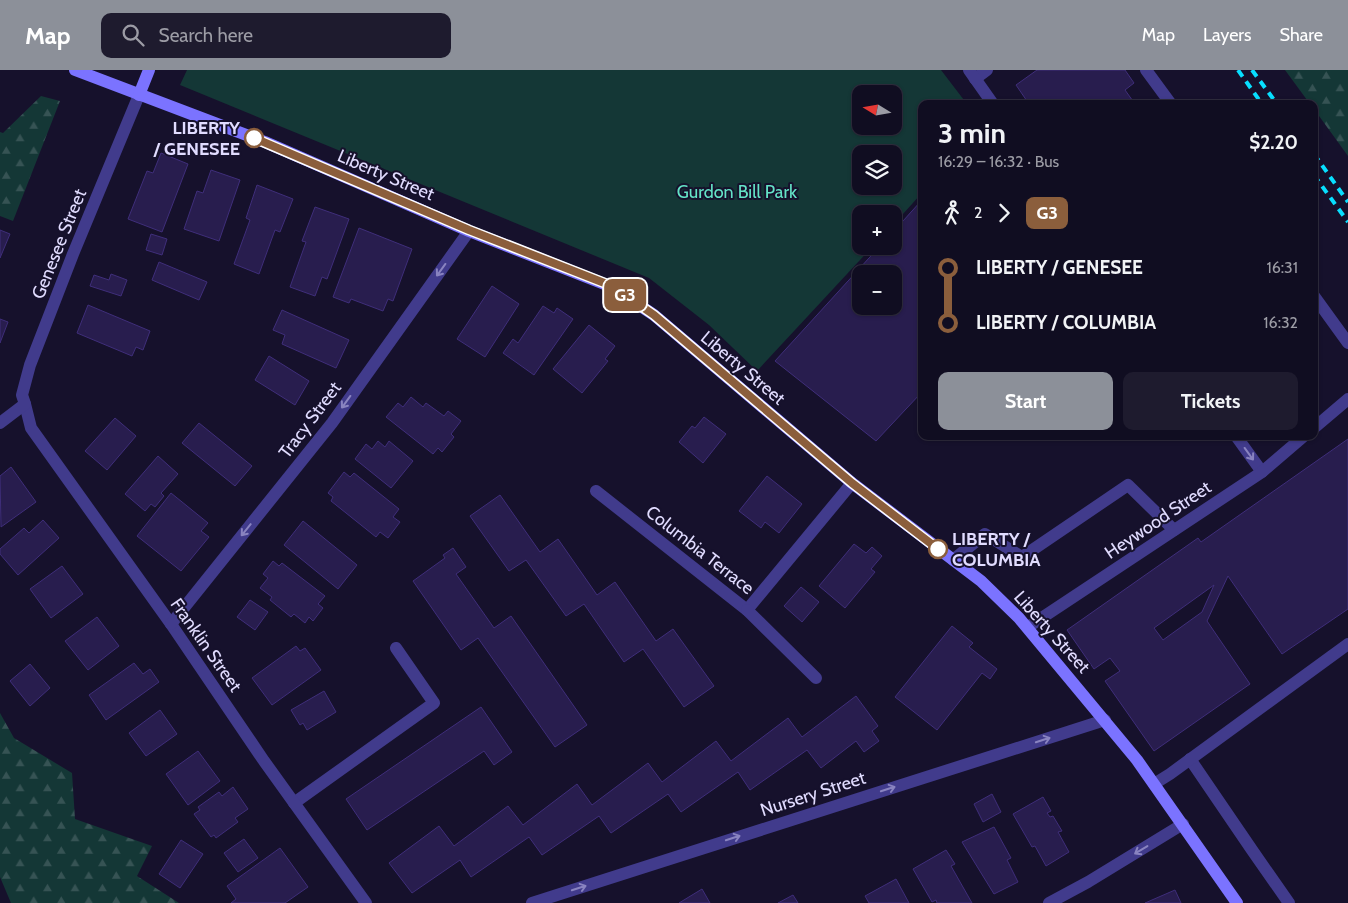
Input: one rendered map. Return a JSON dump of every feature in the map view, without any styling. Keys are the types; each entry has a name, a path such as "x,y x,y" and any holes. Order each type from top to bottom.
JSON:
{"main road":[{"name":"Liberty Street","path":"75,70 265,142 469,230 612,286 654,315 852,483 981,581 1028,627 1105,720 1154,784 1237,903"},
{"name":"Genesee Street","path":"139,95 150,70"}],"street":[{"path":"987,70 972,74 990,100"},
{"path":"1146,70 1168,100"},
{"name":"Genesee Street","path":"25,404 22,395 30,365 73,254 139,95"},
{"name":"Tracy Street","path":"171,624 332,423 469,230"},
{"path":"1318,302 1348,343"},
{"path":"1318,425 1348,399"},
{"path":"0,423 25,404"},
{"name":"Franklin Street","path":"25,404 31,428 366,903"},
{"path":"1239,440 1262,472"},
{"name":"Heywood Street","path":"1028,627 1262,472 1299,440"},
{"name":"Columbia Terrace","path":"596,491 747,610 852,483"},
{"path":"953,560 985,534 1022,557 1128,485 1174,530"},
{"path":"747,610 816,678"},
{"path":"1154,784 1348,644"},
{"path":"294,803 434,703 396,648"},
{"name":"Nursery Street","path":"532,903 1105,720"},
{"path":"1190,759 1289,903"},
{"path":"1049,903 1088,882 1182,824"}],"green space":[{"name":"Gurdon Bill Park","path":"187,70 941,70 964,100 918,100 918,197 902,215 902,205 852,205 852,255 865,255 855,265 852,265 852,269 757,371 709,325 649,278 180,85"},
{"path":"1285,70 1348,70 1348,156 1318,115 1318,100 1307,100"},
{"path":"41,96 60,101 13,221 0,216 0,132 3,133"},
{"path":"0,713 14,738 72,773 75,819 152,846 137,876 179,903 11,903 0,877"}],"building":[{"path":"1037,70 1125,70 1134,83 1125,90 1132,100 1026,100 1016,85"},
{"path":"161,153 188,164 162,232 128,219 147,171 153,173"},
{"path":"211,170 240,180 219,241 184,229 197,191 203,193"},
{"path":"257,185 293,199 280,232 275,230 259,274 234,264 250,220 246,218"},
{"path":"918,204 918,396 876,441 775,361 852,277 852,315 902,315 902,265 863,265 872,255 902,255 902,222"},
{"path":"315,207 349,219 327,279 322,277 315,296 290,287 306,242 302,241"},
{"path":"359,228 412,249 393,301 388,299 383,311 351,299 349,303 333,297"},
{"path":"0,230 10,234 0,258"},
{"path":"151,234 167,239 162,255 146,250"},
{"path":"159,262 207,282 199,300 152,280"},
{"path":"111,274 127,280 121,296 90,286 94,275 109,280"},
{"path":"492,286 519,304 485,357 457,339"},
{"path":"88,305 150,331 143,350 136,347 132,356 77,333"},
{"path":"543,306 554,313 557,308 573,319 534,375 503,353 513,339 518,343"},
{"path":"282,310 349,340 336,368 282,344 285,335 273,330"},
{"path":"0,319 8,322 0,343"},
{"path":"589,325 615,346 605,359 608,361 582,393 553,369"},
{"path":"269,356 309,381 295,405 255,380"},
{"path":"411,397 423,407 426,403 444,416 448,411 461,421 451,434 454,437 442,452 438,448 433,454 386,417 398,403 403,407"},
{"path":"704,417 726,434 703,463 679,442 692,426 695,428"},
{"path":"115,418 136,436 107,470 85,451"},
{"path":"199,423 252,466 235,486 182,443"},
{"path":"1348,439 1348,609 1282,654 1228,576 1207,621 1250,684 1154,751 1105,681 1120,671 1110,658 1094,669 1067,630 1198,538 1201,542","holes":["1214,585 1202,612 1163,640 1154,628"]},
{"path":"378,441 385,447 389,441 413,461 391,488 355,459 366,444 372,449"},
{"path":"158,456 178,474 161,493 164,496 155,507 151,504 145,511 125,494"},
{"path":"11,467 36,502 1,527 0,476"},
{"path":"344,472 350,477 354,473 399,509 393,517 400,522 388,538 380,532 376,537 331,501 333,497 328,493"},
{"path":"767,476 802,504 779,533 765,522 761,528 739,511"},
{"path":"171,493 208,523 201,531 209,537 181,571 137,536"},
{"path":"500,495 540,552 558,539 597,595 615,582 656,641 673,629 714,686 684,707 643,649 624,662 584,604 566,616 526,560 509,571 470,516"},
{"path":"43,520 59,538 18,575 0,554 0,549 24,528 29,533"},
{"path":"303,521 357,565 338,589 284,545"},
{"path":"854,544 866,553 872,547 882,556 871,569 875,572 845,608 819,586"},
{"path":"453,548 466,567 456,574 494,628 511,616 587,725 555,747 478,638 461,650 413,581 445,558 443,555"},
{"path":"273,561 279,566 282,563 325,596 318,604 323,608 313,621 309,617 305,623 294,614 291,617 270,600 272,597 260,588 268,578 263,574"},
{"path":"62,566 83,594 51,618 30,589"},
{"path":"801,587 819,602 802,622 784,606"},
{"path":"250,600 268,612 255,630 237,617"},
{"path":"97,617 119,646 88,670 65,641"},
{"path":"952,626 973,643 969,647 997,669 990,679 982,673 937,730 895,697"},
{"path":"296,646 300,651 305,648 321,670 272,705 252,678"},
{"path":"134,663 143,674 150,669 159,682 106,720 89,695"},
{"path":"30,664 50,688 30,706 10,681"},
{"path":"324,691 336,712 307,730 303,723 300,725 291,710"},
{"path":"856,696 878,726 872,731 879,741 864,752 856,741 821,768 807,750 750,790 738,772 681,812 668,794 611,833 599,816 542,855 529,837 471,877 460,860 412,893 389,863 439,826 454,846 508,806 523,825 577,784 592,805 648,763 662,782 716,741 731,761 788,718 802,737"},
{"path":"481,707 512,752 494,765 484,751 367,830 346,799"},
{"path":"160,710 177,734 146,756 129,733"},
{"path":"198,751 220,781 188,805 166,774"},
{"path":"233,787 248,809 235,818 238,822 216,838 214,835 211,837 194,814 200,810 198,807 219,792 222,796"},
{"path":"992,794 1001,812 983,822 974,804"},
{"path":"1043,797 1051,811 1047,813 1050,817 1053,816 1062,831 1058,832 1069,852 1046,866 1035,846 1032,847 1013,814"},
{"path":"994,827 1011,858 1007,860 1018,882 994,894 962,842"},
{"path":"244,839 258,858 238,872 224,853"},
{"path":"181,840 203,854 180,888 159,874"},
{"path":"280,848 308,887 285,903 231,903 236,899 227,886"},
{"path":"946,850 955,864 951,866 972,903 937,903 936,900 932,902 913,869"},
{"path":"896,879 909,903 869,903 865,896"},
{"path":"702,889 710,903 679,903"},
{"path":"1175,890 1181,903 1145,903"},
{"path":"793,895 798,903 778,903"}],"railway":[{"path":"1238,70 1259,100"},
{"path":"1252,70 1274,100"},
{"path":"1318,160 1348,202"},
{"path":"1318,181 1348,222"}],"bus line":[{"name":"G3","path":"254,138 469,230 612,286 654,315 852,483 938,549"}],"place":[{"name":"LIBERTY / GENESEE","path":"254,138"},
{"name":"LIBERTY / COLUMBIA","path":"938,549"}]}
